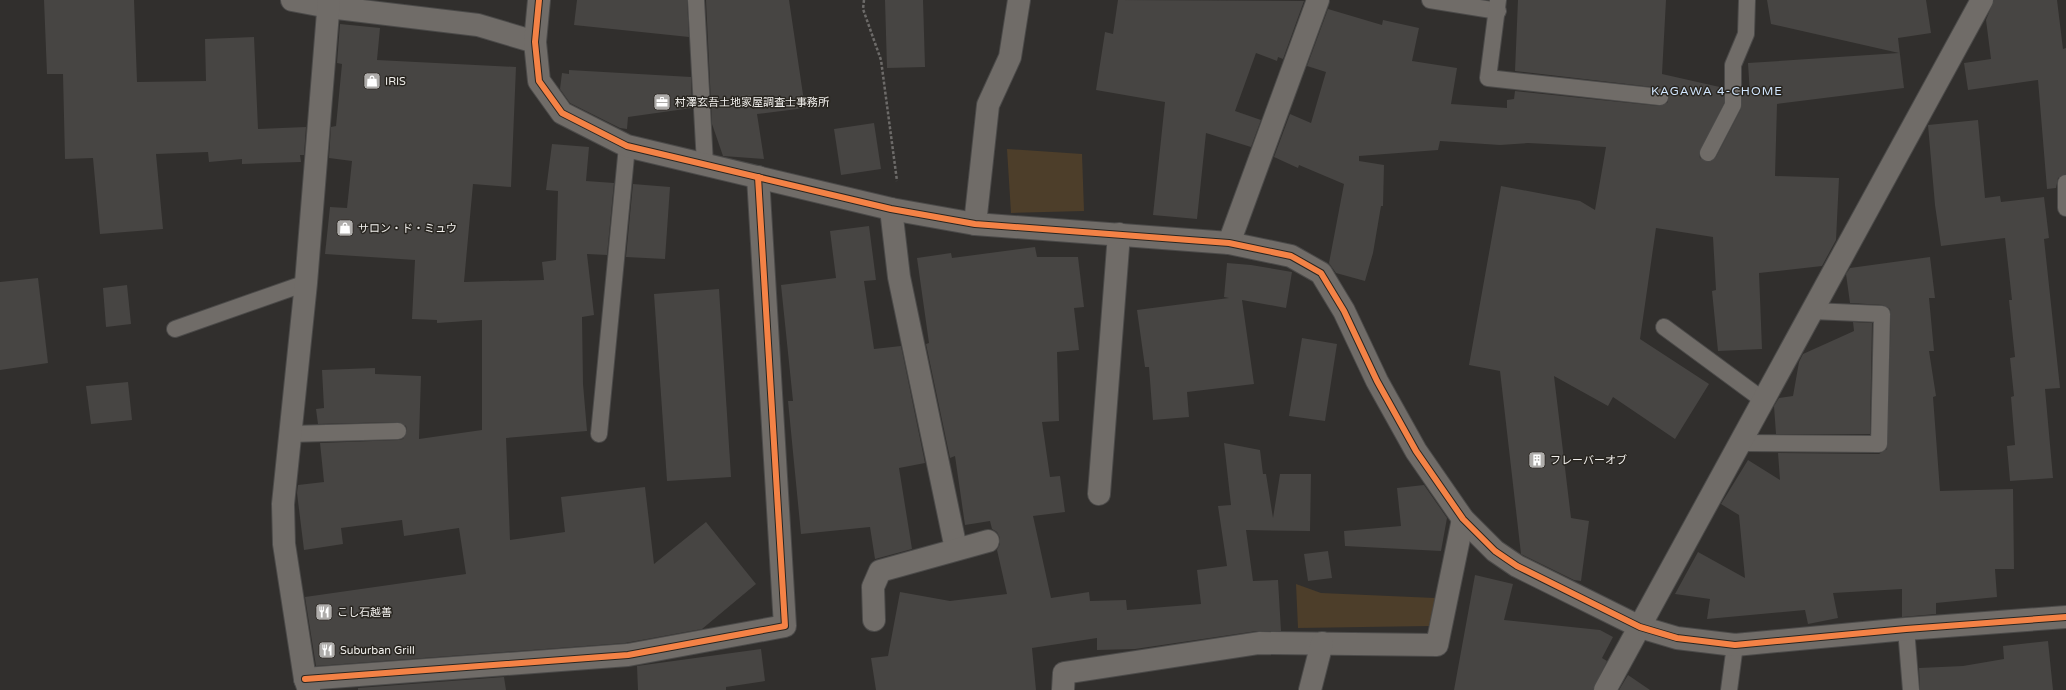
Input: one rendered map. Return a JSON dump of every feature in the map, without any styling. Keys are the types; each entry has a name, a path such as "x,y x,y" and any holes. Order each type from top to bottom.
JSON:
{"street":[{"path":"292,0 478,25 535,42"},
{"path":"540,0 535,42 539,81 562,113 627,146 896,210 975,224 1229,243 1291,256 1321,273 1344,311 1377,381 1416,450 1463,519 1495,551 1517,566 1640,627 1677,638 1735,645 1906,629 2066,617"},
{"path":"975,224 988,105 1010,57 1019,0"},
{"path":"1229,243 1318,0"},
{"path":"1605,690 1982,0"},
{"path":"329,4 306,283 283,504 284,544 307,684 628,655 785,626 758,177"},
{"path":"896,210 902,293 956,549"},
{"path":"1099,494 1118,234"},
{"path":"1063,690 1064,673 1259,643 1437,645 1463,519"},
{"path":"874,620 873,587 880,571 988,541"},
{"path":"1310,690 1322,643"}],"lane":[{"path":"696,0 705,164"},
{"path":"1430,0 1498,5 1488,78 1660,97"},
{"path":"1708,153 1732,105 1733,65 1746,34 1747,0"},
{"path":"599,434 627,146"},
{"path":"2066,183 2066,208"},
{"path":"175,329 306,283"},
{"path":"1740,443 1879,444 1882,314 1812,311"},
{"path":"1664,327 1763,400"},
{"path":"290,434 398,431"},
{"path":"1906,629 1911,690"},
{"path":"1729,690 1735,645"}],"path":[{"path":"864,0 863,9 881,60 896,210"}],"shaded area":[{"path":"1007,149 1082,154 1084,211 1011,213"},
{"path":"1296,584 1321,593 1435,598 1430,626 1298,628"}],"building":[{"path":"44,0 134,0 137,82 206,81 205,39 254,37 258,129 306,127 304,155 300,155 301,162 242,164 242,159 209,162 208,152 156,154 163,229 100,234 93,158 65,159 63,74 47,74"},
{"path":"577,0 687,0 689,37 574,25"},
{"path":"706,0 789,0 805,108 757,114 764,159 723,156 712,124"},
{"path":"885,0 923,0 925,67 887,68"},
{"path":"1118,0 1304,1 1283,59 1278,57 1277,61 1256,53 1235,111 1261,120 1251,147 1206,133 1197,219 1153,215 1165,102 1096,90 1105,32 1113,34"},
{"path":"1518,0 1666,0 1662,74 1724,88 1724,103 1699,153 1700,158 1708,162 1716,157 1741,109 1742,93 1750,95 1748,63 1899,53 1771,24 1767,0 1926,0 1931,33 1898,38 1904,88 1777,104 1775,176 1839,178 1836,240 1822,266 1759,273 1762,349 1718,351 1712,291 1716,290 1713,237 1656,228 1640,339 1709,384 1675,439 1613,397 1608,406 1554,376 1571,518 1589,521 1581,581 1574,580 1521,554 1500,371 1469,365 1501,186 1580,201 1595,210 1606,147 1528,143 1500,145 1440,141 1438,150 1359,156 1359,161 1384,165 1383,206 1381,206 1373,253 1365,281 1336,273 1329,263 1344,184 1299,165 1298,168 1274,157 1290,114 1311,123 1326,72 1307,66 1328,9 1382,25 1383,20 1419,28 1412,61 1457,68 1451,104 1507,108 1507,100 1514,99 1515,91 1659,106 1668,102 1668,93 1661,88 1515,71"},
{"path":"1994,0 2057,0 2063,49 2066,48 2066,174 2058,178 2056,188 2047,189 2038,80 1968,90 1964,63 1991,59 1986,20"},
{"path":"340,24 380,28 377,60 516,67 511,187 473,184 464,282 544,280 542,262 556,260 558,191 546,190 552,144 589,147 586,181 614,183 607,255 587,254 594,315 582,317 583,384 587,431 506,438 510,540 565,532 561,497 645,487 654,564 706,522 756,584 702,629 625,643 316,666 305,597 466,574 459,528 404,536 402,520 341,528 343,544 304,550 297,493 298,485 324,482 320,443 398,440 403,439 407,431 406,426 398,422 318,424 316,409 324,408 322,370 375,368 375,374 421,376 419,439 482,430 482,320 437,323 437,320 412,319 415,260 325,254 330,207 347,208 352,161 329,158 331,127 336,126 342,64 337,63"},
{"path":"569,70 691,77 692,108 628,117 627,129 620,128 570,103 560,89 562,73 569,74"},
{"path":"1978,120 1985,198 2000,196 2001,202 2044,197 2049,238 2044,239 2060,388 2045,389 2053,478 2010,481 2007,446 2015,445 2011,397 2014,396 2010,358 2015,357 2009,300 2012,300 2005,238 1941,246 1935,205 1928,125"},
{"path":"874,123 881,169 841,175 834,129"},
{"path":"633,184 670,187 665,259 626,257"},
{"path":"869,226 876,280 864,281 874,349 901,346 925,463 899,468 912,549 875,559 870,527 801,534 788,401 793,401 781,285 836,278 830,231"},
{"path":"1035,247 1037,257 1078,257 1084,307 1074,308 1079,350 1057,352 1059,421 1042,422 1050,477 1060,476 1065,512 1033,516 1051,598 1089,592 1090,601 1126,600 1127,610 1201,604 1197,570 1227,566 1218,506 1231,505 1224,443 1260,450 1263,474 1266,474 1273,518 1280,474 1311,474 1310,531 1246,530 1253,581 1278,580 1281,631 1257,631 1135,649 1097,650 1097,638 1032,648 1036,690 876,690 871,658 888,656 900,592 950,601 1007,594 997,550 1000,544 1000,538 997,532 992,529 990,521 965,525 955,456 950,458 926,344 929,343 917,258 951,253 952,258"},
{"path":"1930,257 1935,298 1929,298 1934,351 1929,351 1936,396 1933,397 1940,491 2013,489 2014,569 1995,569 1997,597 1936,603 1936,614 1902,617 1902,589 1833,593 1838,618 1808,624 1805,610 1707,619 1710,599 1675,594 1698,552 1745,578 1739,515 1721,504 1748,460 1780,480 1778,453 1879,454 1887,449 1890,309 1883,305 1850,303 1846,274 1850,268"},
{"path":"1227,263 1251,265 1292,272 1286,308 1242,300 1254,384 1187,392 1189,417 1153,420 1149,367 1145,367 1137,310 1229,298 1224,297"},
{"path":"38,278 48,363 0,370 0,282"},
{"path":"127,285 131,324 106,327 103,288"},
{"path":"719,289 731,477 667,481 654,294"},
{"path":"1853,322 1872,323 1870,434 1776,434 1774,406 1779,398 1793,396 1799,362 1803,354 1854,331"},
{"path":"1302,338 1337,344 1325,421 1289,416"},
{"path":"128,382 132,420 91,424 86,386"},
{"path":"1424,485 1447,518 1441,551 1345,546 1344,531 1401,526 1397,488"},
{"path":"1328,551 1332,578 1308,581 1304,554"},
{"path":"1475,575 1513,584 1504,620 1600,630 1613,637 1602,658 1607,661 1593,690 1454,690"},
{"path":"2048,641 2053,690 1920,690 1919,668 1963,666 2004,659 2003,646"},
{"path":"761,649 765,681 726,687 726,690 638,690 637,666"},
{"path":"1628,675 1650,690 1619,690"},
{"path":"504,677 506,690 358,690 358,688"}],"cycle path":[{"path":"539,0 535,42 539,81 562,113 627,146 891,209 975,224 1229,243 1291,256 1321,273 1344,311 1377,381 1416,451 1463,519 1495,551 1517,566 1640,627 1677,638 1735,645 1906,629 2066,617"},
{"path":"305,679 628,655 785,626 758,177"}],"place":[{"name":"IRIS","path":"372,81"},
{"name":"村澤玄吾土地家屋調査士事務所","path":"662,102"},
{"name":"サロン・ド・ミュウ","path":"345,228"},
{"name":"フレーバーオブ","path":"1537,460"},
{"name":"こし石越善","path":"324,612"},
{"name":"Suburban Grill","path":"327,650"}],"district":[{"name":"KAGAWA 4-CHOME","path":"1717,91"}]}
